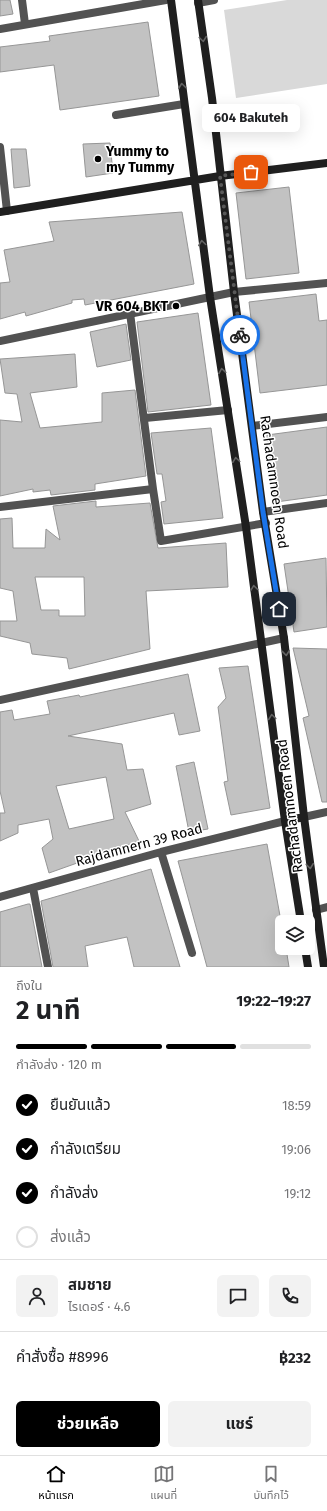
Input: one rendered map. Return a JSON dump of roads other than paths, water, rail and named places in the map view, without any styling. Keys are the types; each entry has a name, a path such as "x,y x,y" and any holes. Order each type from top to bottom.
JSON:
{"main road":[{"name":"Rachadamnoen Road","path":"171,0 210,297 246,527 300,915"},
{"name":"Rachadamnoen Road","path":"198,1 212,98 234,292 263,512 284,638 304,817 324,967"},
{"path":"4,211 220,176 327,163"},
{"path":"286,821 304,817"},
{"path":"307,955 308,967"}],"street":[{"path":"22,0 25,24"},
{"path":"0,29 166,0"},
{"path":"198,1 214,0"},
{"path":"116,115 184,104"},
{"path":"0,147 4,211"},
{"path":"0,342 234,292 327,283"},
{"path":"130,313 161,541 266,523"},
{"path":"145,418 228,410"},
{"path":"252,426 327,417"},
{"path":"0,508 153,489"},
{"path":"263,512 327,503"},
{"path":"0,700 284,638"},
{"path":"304,817 327,812"},
{"name":"Rajdamnern 39 Road","path":"0,897 161,852 286,821"},
{"path":"161,852 192,953"},
{"path":"33,888 48,967"},
{"path":"316,910 327,907"}],"place":[{"name":"Yummy to my Tummy","path":"98,159"},
{"name":"604 Bakuteh","path":"251,172"},
{"name":"VR 604 BKT","path":"176,306"}]}
